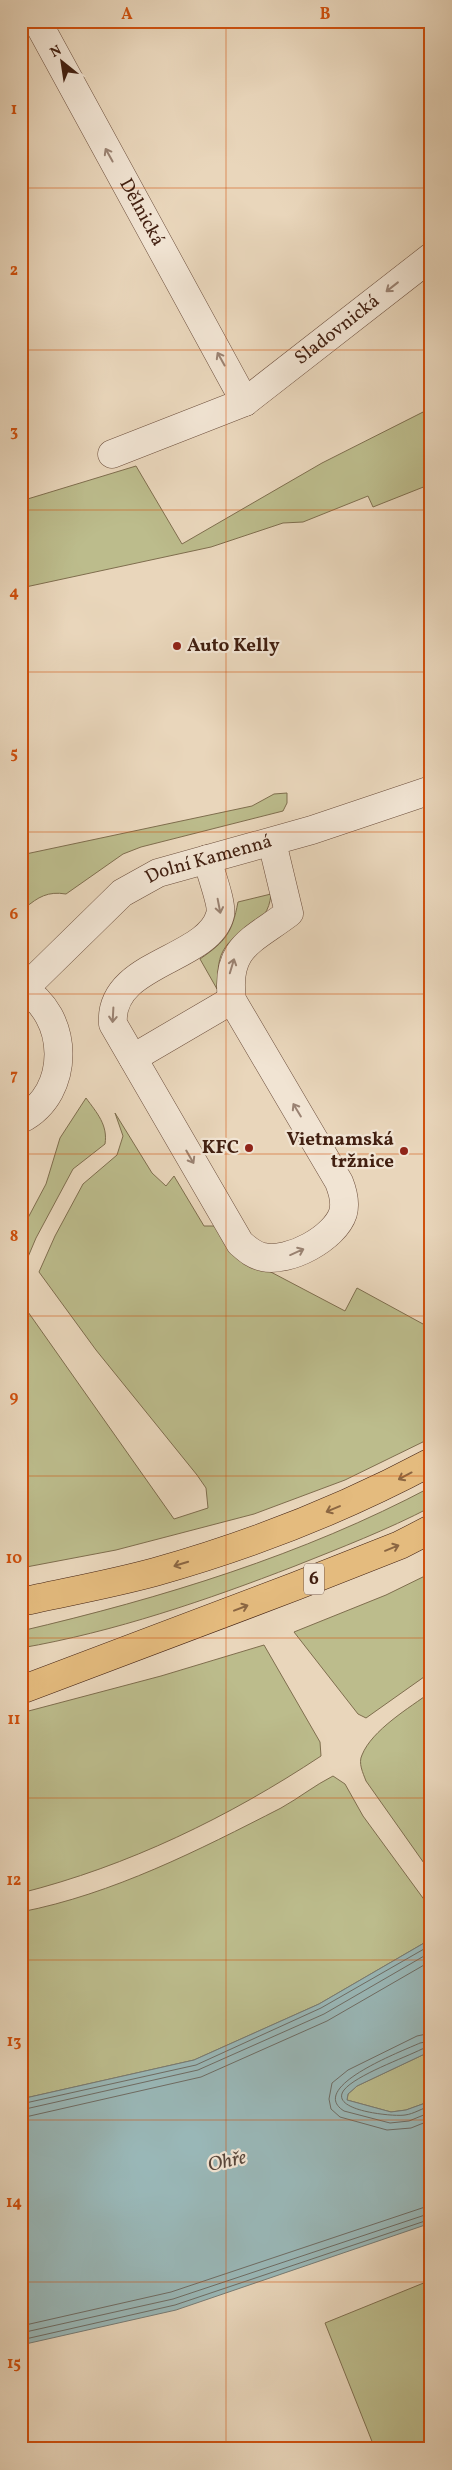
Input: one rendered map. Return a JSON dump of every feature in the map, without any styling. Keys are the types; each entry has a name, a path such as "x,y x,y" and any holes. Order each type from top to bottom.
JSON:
{"highway":[{"path":"21,1602 154,1573 257,1541 378,1490 431,1462"},
{"name":"6","path":"21,1672 195,1625 400,1545 431,1529"},
{"path":"21,1586 154,1573"},
{"path":"21,1690 195,1625"}],"street":[{"name":"Dělnická","path":"37,21 245,402"},
{"name":"Sladovnická","path":"112,454 245,402 431,257"},
{"name":"Dolní Kamenná","path":"23,1123 43,1101 56,1079 60,1053 56,1028 43,1006 22,988 122,893 158,873 272,842 431,790"},
{"path":"207,859 221,913 216,925 205,936 128,984 118,997 112,1012 113,1024 240,1243 251,1253 265,1258 293,1255 321,1240 334,1228 343,1213 344,1197 339,1182 232,1000 230,970 235,957 245,946 289,913 272,842"},
{"path":"133,1058 232,1000"}],"green space":[{"path":"431,408 431,484 373,507 368,496 303,522 283,523 211,547 21,588 21,501 136,466 182,544 322,463"},
{"path":"287,793 287,803 283,811 141,847 123,854 66,894 49,894 39,898 25,908 21,908 21,855 252,806 274,794"},
{"path":"271,894 269,906 264,914 258,921 229,942 223,951 219,964 217,989 200,959 216,947 227,935 238,902"},
{"path":"86,1098 98,1114 103,1125 105,1144 73,1169 36,1238 25,1264 25,1278 21,1273 21,1231 46,1184 60,1138"},
{"path":"115,1113 152,1173 166,1186 174,1176 204,1226 217,1226 248,1260 345,1311 357,1288 423,1324 431,1324 431,1438 345,1480 254,1514 116,1550 21,1568 21,1360 26,1353 28,1339 21,1302 174,1519 208,1508 206,1488 197,1475 96,1350 39,1272 55,1236 83,1184 117,1155 123,1136"},
{"path":"431,1487 431,1507 380,1531 295,1566 160,1614 91,1633 21,1648 21,1631 127,1604 231,1572 333,1534"},
{"path":"431,1573 431,1672 366,1718 358,1714 294,1632 386,1595"},
{"path":"264,1645 320,1742 321,1756 250,1799 177,1837 100,1869 21,1893 21,1713 161,1676"},
{"path":"431,1692 431,1873 366,1781 361,1768 361,1761 367,1746 382,1728"},
{"path":"333,1776 345,1784 363,1816 431,1909 431,1939 319,2004 194,2060 21,2099 21,1912 89,1894 155,1869 281,1808"},
{"path":"431,2051 431,2101 406,2110 391,2112 347,2100 348,2094 357,2086"},
{"path":"431,2280 431,2449 375,2449 325,2323"}],"water":[{"name":"Ohře","path":"431,1939 431,2051 357,2086 348,2094 347,2100 391,2112 406,2110 431,2101 431,2223 176,2310 21,2345 21,2099 194,2060 319,2004"}],"place":[{"name":"Auto Kelly","path":"177,646"},
{"name":"KFC","path":"249,1148"},
{"name":"Vietnamská tržnice","path":"404,1151"}]}
